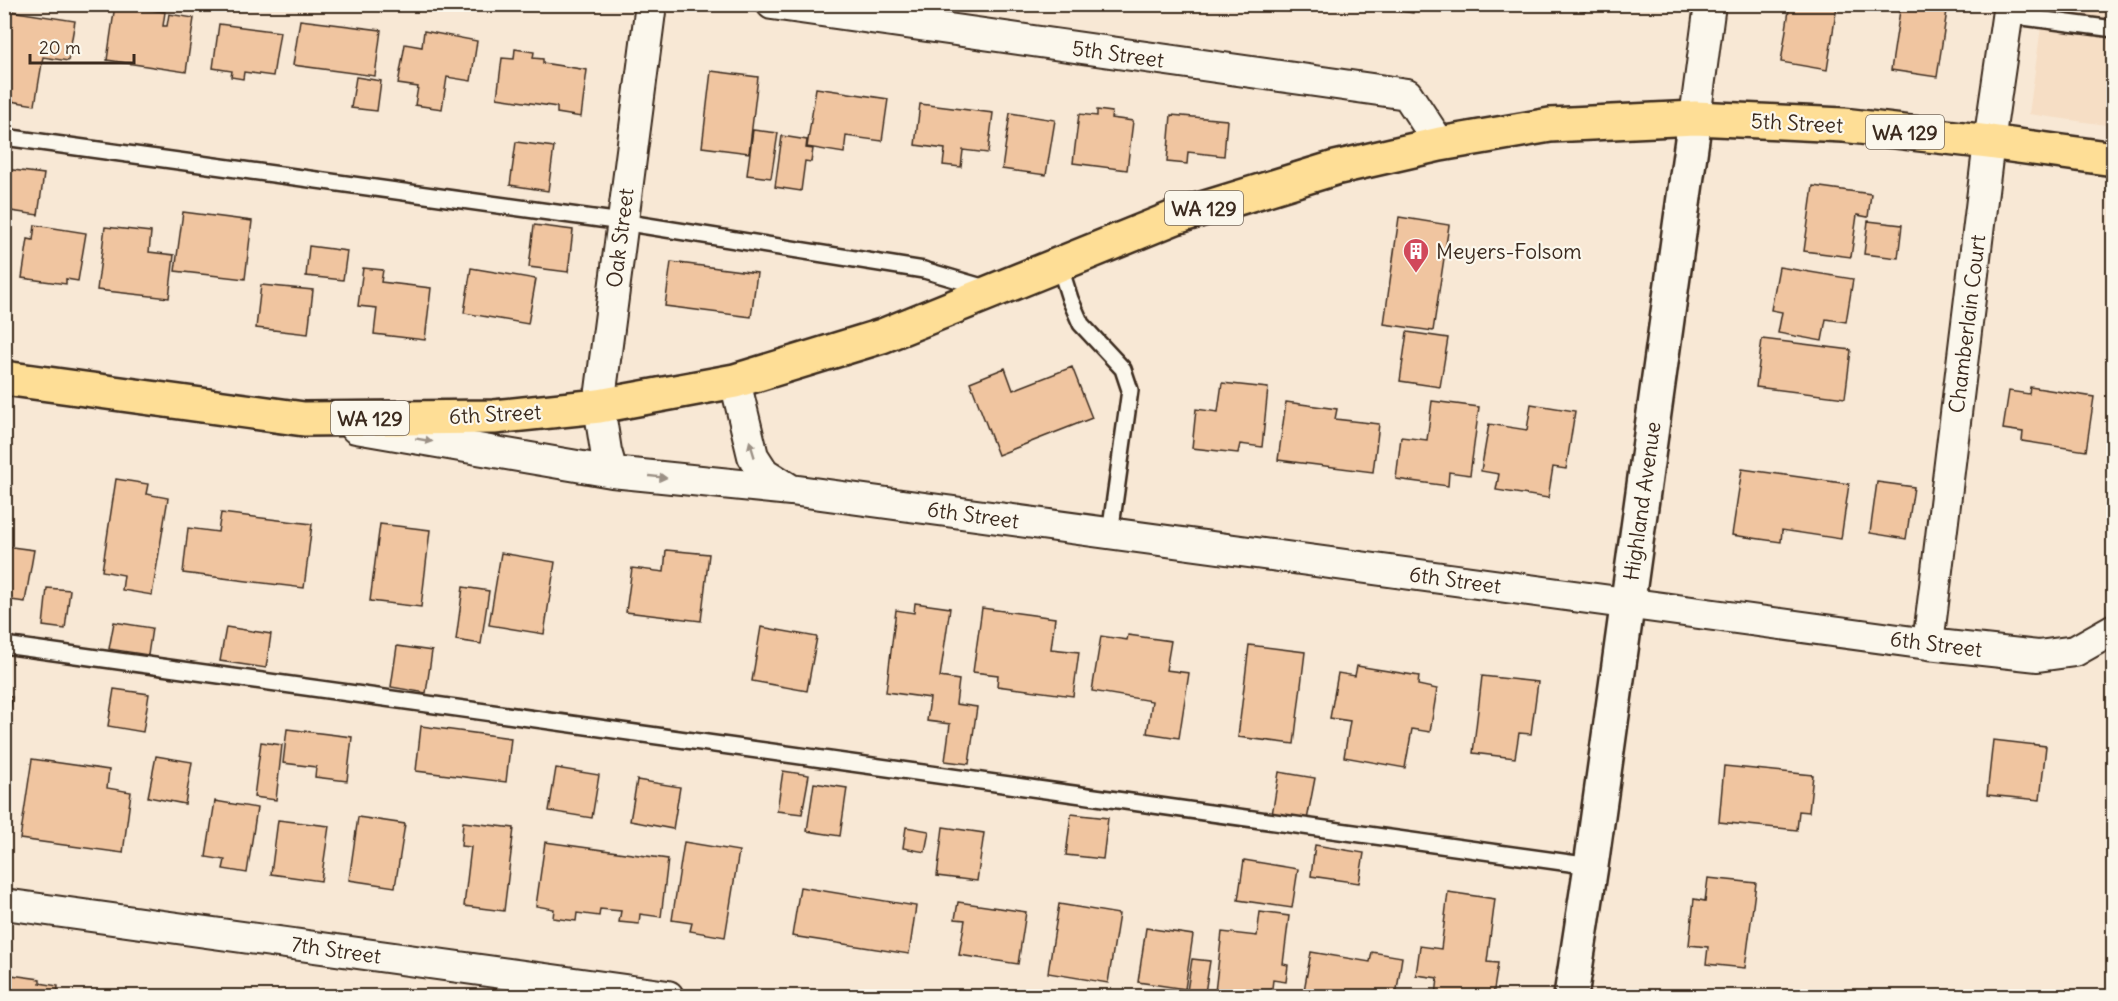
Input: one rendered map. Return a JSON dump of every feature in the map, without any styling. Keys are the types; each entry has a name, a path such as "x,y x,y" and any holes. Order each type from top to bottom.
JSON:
{"main road":[{"name":"WA 129","path":"735,381 882,336 1176,217 1335,168 1440,144 1550,125 1695,118"},
{"name":"5th Street","path":"1695,118 1843,125 2114,159"},
{"name":"Highland Avenue","path":"1571,996 1695,118"},
{"name":"6th Street","path":"4,378 304,419 494,417 599,406 735,381"}],"street":[{"name":"Oak Street","path":"612,472 606,451 599,406 651,4"},
{"name":"5th Street","path":"771,4 1407,94 1440,144"},
{"name":"Highland Avenue","path":"1695,118 1710,4"},
{"name":"Chamberlain Court","path":"1928,644 1989,142 2008,10"},
{"name":"6th Street","path":"735,381 753,456 765,473 791,490"},
{"name":"6th Street","path":"304,419 612,472 791,490 1928,644 2038,656 2075,651 2114,629"},
{"name":"7th Street","path":"4,904 668,996"}],"lane":[{"path":"2008,10 2114,29"},
{"path":"4,137 622,222 924,270 994,290"},
{"path":"1059,264 1081,324 1123,369 1130,390 1110,534"},
{"path":"4,645 1591,866"}],"shaded area":[{"path":"2044,5 2113,5 2113,126 2029,114"}],"building":[{"path":"1350,4 1414,4 1413,13"},
{"path":"1553,4 1586,4 1585,11"},
{"path":"1790,4 1837,6 1827,70 1781,62"},
{"path":"1901,4 1948,4 1937,77 1891,70"},
{"path":"115,5 165,12 163,26 167,26 169,14 194,18 186,72 107,60"},
{"path":"4,10 75,21 68,61 43,57 35,105 4,100 7,53 4,53"},
{"path":"300,20 381,30 375,76 293,65"},
{"path":"219,24 280,32 273,76 244,72 243,79 231,77 232,71 213,68"},
{"path":"424,31 477,41 471,81 447,77 442,109 415,105 418,87 398,84 405,44 422,47"},
{"path":"515,49 534,52 533,58 543,59 543,63 587,70 581,117 557,113 557,107 497,98 502,58 514,59"},
{"path":"711,71 758,77 749,153 702,147"},
{"path":"356,77 381,81 377,111 351,108"},
{"path":"816,88 888,99 882,141 846,136 844,153 807,147"},
{"path":"920,104 993,113 988,153 963,150 961,167 943,165 945,149 915,145"},
{"path":"1097,110 1112,112 1111,118 1133,121 1127,170 1073,163 1079,114 1097,116"},
{"path":"1010,113 1055,120 1046,175 1002,169"},
{"path":"1171,115 1227,120 1224,156 1188,152 1187,164 1167,162"},
{"path":"753,130 778,133 771,178 747,175"},
{"path":"782,136 807,140 806,148 813,149 811,162 805,161 801,191 775,187"},
{"path":"516,142 554,147 548,191 510,185"},
{"path":"5,169 44,174 38,215 4,210"},
{"path":"1813,186 1871,194 1868,217 1857,215 1851,257 1804,251"},
{"path":"183,212 252,221 245,279 175,271"},
{"name":"Meyers-Folsom","path":"1399,217 1449,225 1433,331 1384,324"},
{"path":"1868,221 1902,225 1898,258 1864,254"},
{"path":"35,225 86,233 78,281 66,279 66,284 22,278 28,239 33,240"},
{"path":"534,225 573,230 568,272 529,267"},
{"path":"105,227 151,232 149,252 174,255 169,298 97,290"},
{"path":"309,246 347,251 343,280 306,276"},
{"path":"671,262 757,273 751,317 665,306"},
{"path":"1779,267 1853,279 1846,322 1826,319 1822,341 1778,333 1782,312 1771,310"},
{"path":"363,268 383,270 381,282 431,288 425,340 374,334 377,308 358,306"},
{"path":"471,268 536,279 528,324 464,313"},
{"path":"261,285 313,290 308,334 256,328"},
{"path":"1407,332 1448,338 1440,387 1400,381"},
{"path":"1762,339 1851,350 1845,398 1756,387"},
{"path":"1072,367 1092,418 998,455 970,382 1005,368 1013,390"},
{"path":"1222,383 1268,388 1262,447 1240,444 1238,453 1192,448 1196,409 1218,412"},
{"path":"2030,387 2094,397 2086,451 2022,441 2023,432 2003,429 2009,391 2029,394"},
{"path":"1432,401 1479,407 1470,475 1449,472 1448,486 1396,479 1401,437 1427,440"},
{"path":"1286,402 1337,409 1335,419 1379,424 1373,472 1278,460"},
{"path":"1531,404 1575,411 1566,469 1553,467 1548,498 1496,490 1499,474 1481,471 1489,424 1527,430"},
{"path":"1742,469 1849,484 1841,539 1782,530 1781,542 1732,535"},
{"path":"116,479 148,484 146,494 168,498 152,595 122,590 124,575 102,571"},
{"path":"1877,482 1914,487 1906,539 1870,533"},
{"path":"221,513 312,524 304,588 183,573 188,528 218,532"},
{"path":"380,524 430,530 421,607 370,601"},
{"path":"4,546 34,550 25,602 4,599"},
{"path":"666,550 709,554 701,621 626,612 632,568 664,572"},
{"path":"501,553 555,562 544,634 489,625"},
{"path":"463,587 489,591 481,644 456,640"},
{"path":"47,588 70,590 65,629 43,626"},
{"path":"915,603 950,608 940,677 959,680 956,704 977,707 969,764 945,761 950,724 927,721 930,698 886,692 896,610 914,613"},
{"path":"982,608 1055,618 1051,649 1079,652 1073,696 997,686 998,675 973,672"},
{"path":"114,622 152,628 148,655 109,649"},
{"path":"226,627 271,634 266,668 220,661"},
{"path":"761,627 817,637 807,691 752,681"},
{"path":"1128,635 1171,641 1166,670 1189,673 1179,738 1147,733 1152,701 1092,691 1101,636 1127,640"},
{"path":"1249,645 1305,652 1294,744 1238,737"},
{"path":"397,646 432,651 426,693 391,687"},
{"path":"1357,666 1419,676 1418,685 1437,689 1430,732 1412,729 1405,768 1344,757 1350,721 1330,718 1338,673 1355,676"},
{"path":"1482,676 1538,682 1531,734 1519,733 1515,758 1473,753"},
{"path":"114,689 149,694 143,732 108,726"},
{"path":"4,696 12,697 5,751 4,751"},
{"path":"421,726 511,738 506,782 416,771"},
{"path":"287,729 352,737 347,781 315,777 316,767 283,763"},
{"path":"1993,740 2046,746 2040,800 1987,795"},
{"path":"261,742 282,745 276,800 254,797"},
{"path":"156,756 192,762 185,804 148,797"},
{"path":"32,759 109,770 107,788 131,792 123,853 20,839"},
{"path":"1724,766 1813,775 1809,812 1799,811 1797,830 1719,822"},
{"path":"556,768 599,775 592,818 549,811"},
{"path":"783,771 809,775 802,814 777,811"},
{"path":"1279,772 1315,778 1307,820 1272,815"},
{"path":"637,780 680,787 673,829 630,821"},
{"path":"814,783 847,788 840,836 807,831"},
{"path":"215,801 257,808 247,873 223,869 225,860 206,857"},
{"path":"1071,814 1108,818 1103,859 1066,855"},
{"path":"358,817 405,824 395,887 349,880"},
{"path":"278,820 329,826 321,881 271,874"},
{"path":"463,822 514,828 504,911 464,906 471,847 461,846"},
{"path":"906,827 929,831 925,852 903,848"},
{"path":"943,827 984,833 977,881 937,876"},
{"path":"545,842 668,859 661,917 640,914 639,924 619,922 621,911 600,909 599,916 577,913 576,921 553,918 554,909 536,906"},
{"path":"684,842 739,851 725,937 690,931 692,923 672,920"},
{"path":"1315,845 1364,853 1359,883 1311,876"},
{"path":"1244,860 1298,869 1292,908 1238,900"},
{"path":"1708,878 1756,883 1745,968 1706,964 1708,947 1689,945 1694,899 1705,901"},
{"path":"800,887 916,906 909,954 792,936"},
{"path":"1448,892 1495,899 1487,962 1498,963 1493,996 1436,996 1438,978 1416,975 1420,946 1441,949"},
{"path":"958,902 1026,912 1018,964 959,955 965,920 955,919"},
{"path":"1059,904 1119,914 1108,983 1048,973"},
{"path":"1260,912 1289,916 1283,964 1288,965 1286,982 1273,980 1271,996 1215,992 1222,932 1257,936"},
{"path":"1146,928 1193,935 1185,989 1138,982"},
{"path":"1311,952 1370,962 1372,952 1402,957 1396,996 1303,996"},
{"path":"1192,959 1210,961 1205,993 1187,991"},
{"path":"4,974 40,979 40,983 58,986 57,996 4,996"}],"place":[{"name":"Meyers-Folsom","path":"1416,274"}]}
